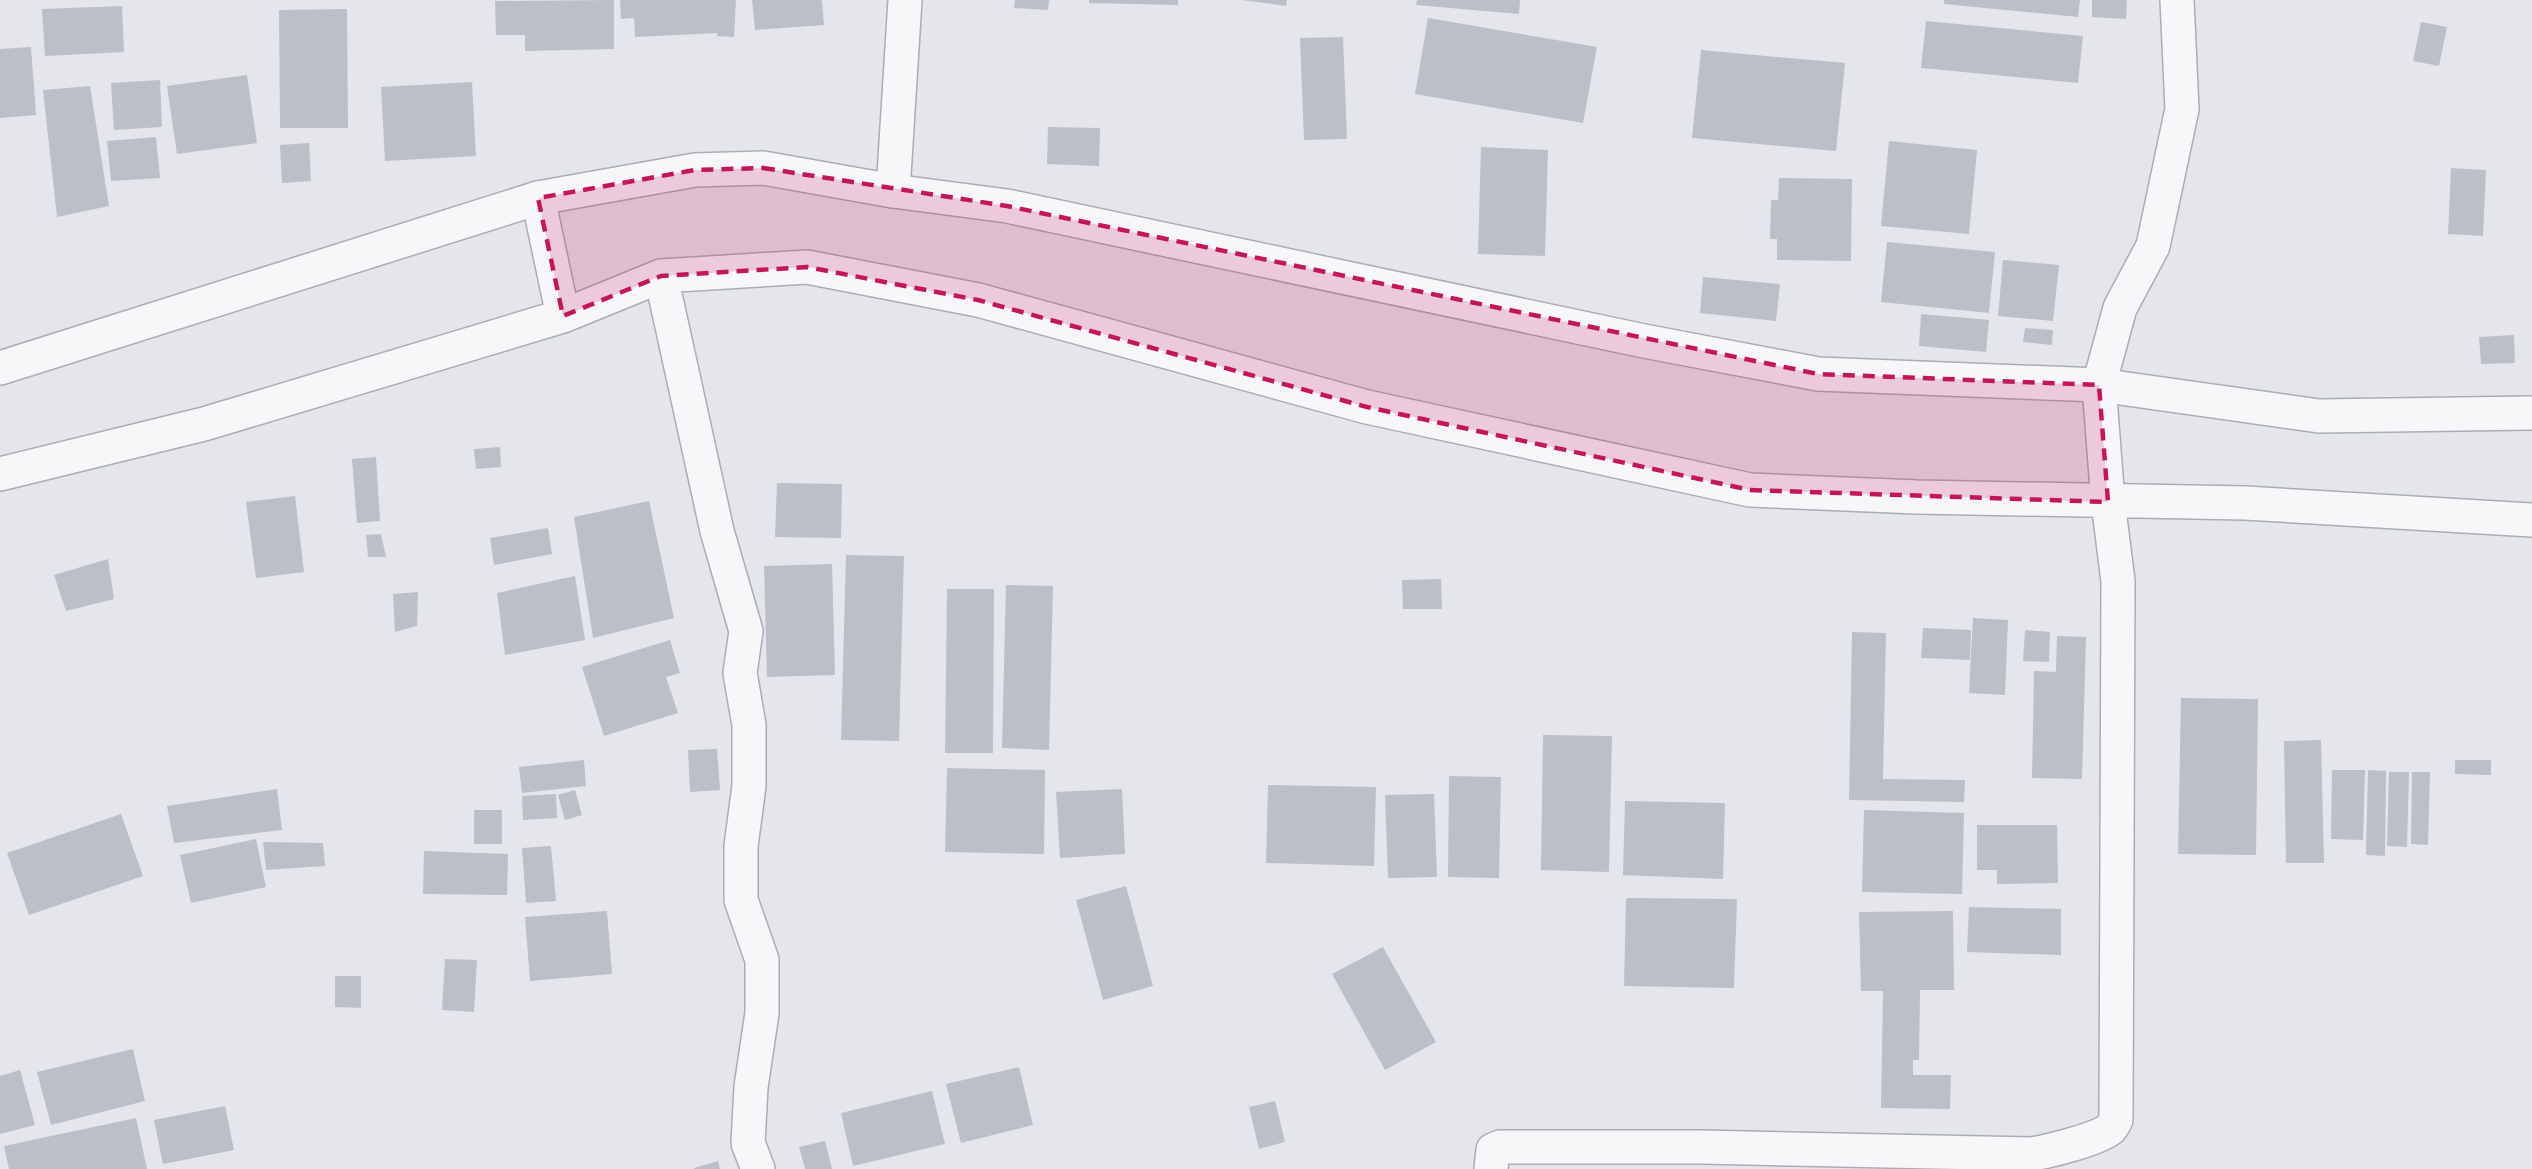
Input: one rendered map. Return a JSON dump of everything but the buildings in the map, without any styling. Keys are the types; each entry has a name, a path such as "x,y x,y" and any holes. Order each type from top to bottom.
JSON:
{"street":[{"path":"893,190 905,0"},
{"path":"1491,1169 1493,1150 1500,1147 1701,1147 2031,1154 2046,1152 2101,1134 2111,1128 2116,1120 2118,581 2108,502 2099,385 2120,308 2153,246 2182,109 2177,0"},
{"path":"0,368 538,198 695,170 763,168 1007,206 1644,341 1818,374 2099,385 2319,417 2532,413"},
{"path":"538,198 563,316"},
{"path":"0,474 204,424 563,316 662,276 807,267 967,298 1367,407 1750,490 2108,502 2246,503 2532,520"},
{"path":"662,276 717,531 746,631 740,673 749,725 749,786 741,846 741,900 762,960 762,1013 751,1087 748,1143 758,1169"}],"highlighted area":[{"path":"763,168 1007,206 1818,374 2099,385 2108,502 1750,490 1367,407 978,300 807,267 661,276 563,316 538,198 695,170"}]}
